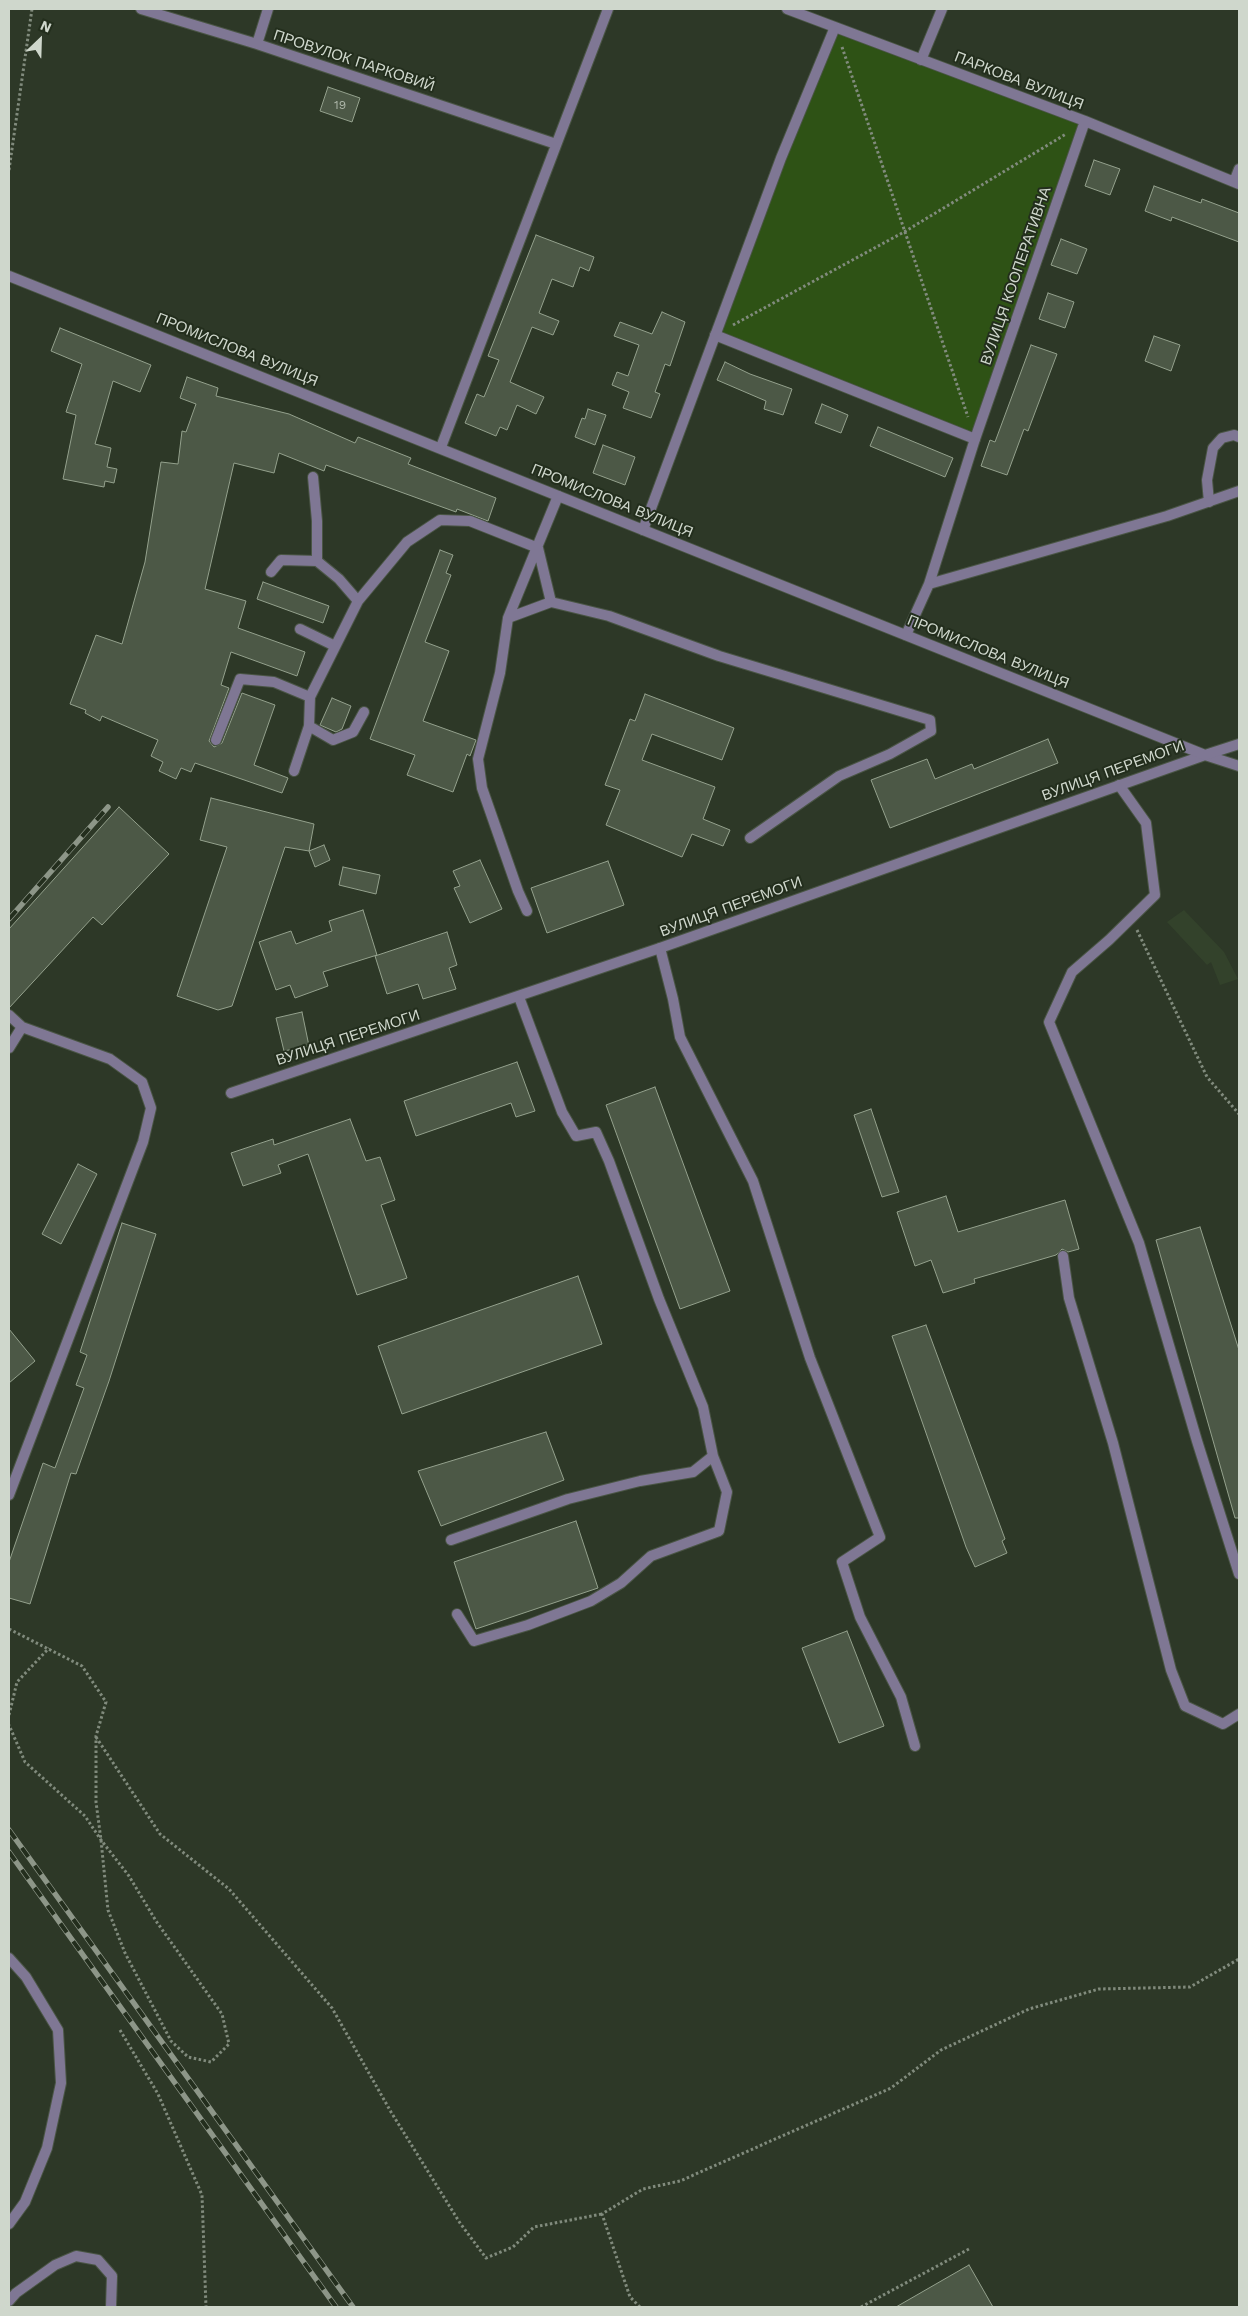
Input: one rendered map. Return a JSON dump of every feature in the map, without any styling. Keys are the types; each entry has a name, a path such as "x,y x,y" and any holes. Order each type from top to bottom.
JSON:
{"street":[{"name":"ПРОВУЛОК ПАРКОВИЙ","path":"141,9 257,44 556,144"},
{"path":"257,44 268,9"},
{"path":"441,447 608,9"},
{"name":"ПАРКОВА ВУЛИЦЯ","path":"787,9 1086,122 1237,183"},
{"path":"921,60 942,9"},
{"path":"643,530 781,158 835,27"},
{"name":"ВУЛИЦЯ КООПЕРАТИВНА","path":"906,635 929,584 975,440 1086,122"},
{"path":"1237,183 1239,169"},
{"name":"ПРОМИСЛОВА ВУЛИЦЯ","path":"9,276 441,447 558,496 1205,755 1239,766"},
{"path":"715,334 975,440"},
{"path":"1208,502 1207,480 1213,448 1222,438 1234,435 1239,437"},
{"path":"313,477 317,521 317,561"},
{"path":"929,584 1167,516 1239,491"},
{"path":"527,911 518,891 482,788 478,759 500,673 508,618 558,496"},
{"path":"294,771 309,726 310,697 335,646 358,601 407,542 440,520 470,521 538,548"},
{"path":"538,548 551,602"},
{"path":"271,572 281,560 317,561 339,579 358,601"},
{"path":"508,618 551,602 609,616 719,656 930,720 931,731 890,754 839,776 750,838"},
{"path":"300,629 335,646"},
{"path":"216,740 240,678 274,682 310,697"},
{"path":"309,726 333,740 354,732 364,712"},
{"name":"ВУЛИЦЯ ПЕРЕМОГИ","path":"231,1092 518,998 1239,744"},
{"path":"1119,785 1146,823 1155,895 1072,972 1049,1022 1139,1243 1197,1441 1239,1574"},
{"path":"660,948 673,999 680,1037 753,1181 810,1358 880,1538 842,1562 860,1618 901,1697 915,1746"},
{"path":"457,1614 474,1641 528,1625 591,1601 621,1583 651,1556 719,1531 727,1492 713,1456 703,1406 659,1299 609,1161 596,1132 576,1136 562,1112 518,998"},
{"path":"9,1015 22,1027 110,1059 142,1082 151,1108 142,1142 9,1495"},
{"path":"9,1048 22,1027"},
{"path":"1063,1256 1069,1298 1113,1443 1148,1584 1178,1688 1185,1706 1223,1724 1239,1714"},
{"path":"450,1540 568,1499 640,1481 693,1472 713,1456"},
{"path":"9,1958 26,1976 58,2030 61,2082 47,2148 25,2202 9,2224"},
{"path":"9,2301 16,2293 55,2265 76,2256 98,2260 112,2276 111,2307"}],"path":[{"path":"9,170 32,9"},
{"path":"835,27 975,440"},
{"path":"715,334 904,232 1086,122"},
{"path":"1132,918 1207,1077 1239,1114"},
{"path":"9,1629 82,1666 106,1702 96,1736 96,1802 101,1840 108,1910 124,1953 171,2041 188,2056 211,2062 229,2044 222,2014 156,1921 129,1876 101,1840 85,1816 25,1762 9,1725"},
{"path":"9,1715 17,1682 49,1648"},
{"path":"96,1736 160,1834 230,1889 332,2008 391,2112 460,2223 486,2258 512,2247 534,2227 602,2214 643,2189 680,2181 891,2088 941,2050 1029,2009 1099,1989 1190,1987 1239,1959"},
{"path":"120,2030 158,2094 202,2195 206,2307"},
{"path":"602,2214 630,2297 640,2307"},
{"path":"861,2307 969,2249"}],"shaded area":[{"path":"1184,910 1224,952 1238,979 1220,985 1211,962 1207,965 1167,922"}],"green space":[{"path":"835,27 1085,121 975,439 715,335"}],"building":[{"path":"328,87 360,98 352,122 320,111"},
{"path":"1094,160 1120,169 1110,195 1085,186"},
{"path":"1154,186 1201,203 1202,199 1239,213 1239,242 1172,217 1171,221 1145,211"},
{"path":"536,235 594,257 589,271 580,267 573,287 552,279 539,313 559,321 553,335 532,327 510,382 544,397 536,414 517,405 507,430 500,427 496,436 465,423 477,394 484,397 499,360 488,356"},
{"path":"1061,239 1087,249 1077,274 1051,265"},
{"path":"1048,293 1074,302 1065,328 1039,319"},
{"path":"662,312 685,322 670,366 665,364 655,392 660,394 651,418 623,408 629,392 612,385 617,372 628,376 639,345 614,336 620,322 652,334"},
{"path":"60,328 151,365 140,392 113,381 95,444 111,448 107,467 117,469 114,483 105,481 104,487 63,479 76,415 66,412 82,364 51,351"},
{"path":"1154,336 1180,345 1171,371 1145,361"},
{"path":"1031,345 1057,354 1028,431 1024,429 1007,475 981,466 990,440 995,442"},
{"path":"725,362 750,374 792,389 783,415 764,409 766,401 717,380"},
{"path":"187,377 218,388 216,396 289,414 355,443 358,437 411,458 408,464 496,498 488,521 457,509 456,512 326,465 324,471 279,453 274,473 234,463 205,589 246,601 238,628 305,652 297,676 231,652 221,685 229,688 209,741 214,747 222,743 242,693 275,705 254,765 288,778 282,793 195,763 191,772 181,768 176,779 159,771 163,762 151,756 158,740 102,716 100,721 85,713 86,710 70,704 96,635 122,644 145,562 161,462 178,464 182,431 186,432 196,404 180,398"},
{"path":"822,404 848,415 841,433 815,423"},
{"path":"588,409 606,415 595,445 575,437 582,418 585,419"},
{"path":"878,427 953,458 945,477 870,446"},
{"path":"603,445 635,457 625,485 593,473"},
{"path":"440,550 453,555 446,573 451,575 425,642 449,651 423,721 476,740 470,756 467,754 453,792 407,775 415,755 370,739"},
{"path":"263,582 329,606 323,623 257,599"},
{"path":"645,694 734,728 722,760 652,734 642,760 715,787 703,819 730,830 723,846 692,834 682,857 606,825 620,790 605,785 630,719 635,721"},
{"path":"332,698 351,706 342,729 336,732 320,725"},
{"path":"1048,739 1058,763 890,828 871,780 927,759 935,779 972,764 974,769"},
{"path":"211,798 314,824 309,851 285,847 232,1006 218,1010 177,996 227,847 200,840"},
{"path":"119,807 169,854 102,925 93,917 9,1008 9,929"},
{"path":"324,845 330,860 315,867 309,851"},
{"path":"480,860 502,909 470,923 454,888 460,886 453,871"},
{"path":"608,861 624,905 547,933 531,888"},
{"path":"343,867 380,875 376,894 339,885"},
{"path":"363,910 377,955 323,972 328,986 295,998 290,985 276,990 259,942 291,931 296,944 332,931 329,921"},
{"path":"447,932 457,965 449,968 456,989 423,999 418,984 387,994 375,956"},
{"path":"302,1012 309,1046 284,1051 276,1018"},
{"path":"517,1062 535,1111 516,1117 511,1103 416,1136 404,1101"},
{"path":"655,1087 730,1291 680,1309 606,1105"},
{"path":"871,1109 899,1192 882,1197 854,1115"},
{"path":"350,1119 366,1161 380,1157 395,1200 381,1205 407,1278 357,1295 308,1154 278,1165 281,1173 243,1186 231,1153 273,1139 274,1145"},
{"path":"78,1164 97,1174 61,1244 42,1234"},
{"path":"946,1196 958,1232 1065,1200 1079,1249 1068,1252 1062,1249 1056,1255 974,1279 975,1283 943,1293 931,1260 915,1266 897,1212"},
{"path":"122,1223 156,1234 109,1381 76,1474 71,1473 30,1604 9,1598 9,1562 43,1463 55,1468 84,1388 76,1385 87,1355 80,1352"},
{"path":"1200,1227 1239,1350 1239,1518 1235,1518 1156,1240"},
{"path":"578,1276 602,1344 402,1414 378,1346"},
{"path":"926,1325 1005,1539 1002,1541 1007,1553 975,1567 966,1547 892,1336"},
{"path":"9,1329 35,1361 9,1383"},
{"path":"546,1432 564,1480 441,1526 418,1471"},
{"path":"576,1521 598,1588 476,1629 454,1562"},
{"path":"847,1631 884,1726 839,1743 802,1648"},
{"path":"969,2265 993,2307 896,2307"}],"railway":[{"path":"9,919 108,807"},
{"path":"9,1830 353,2307"},
{"path":"9,1852 336,2307"}]}
